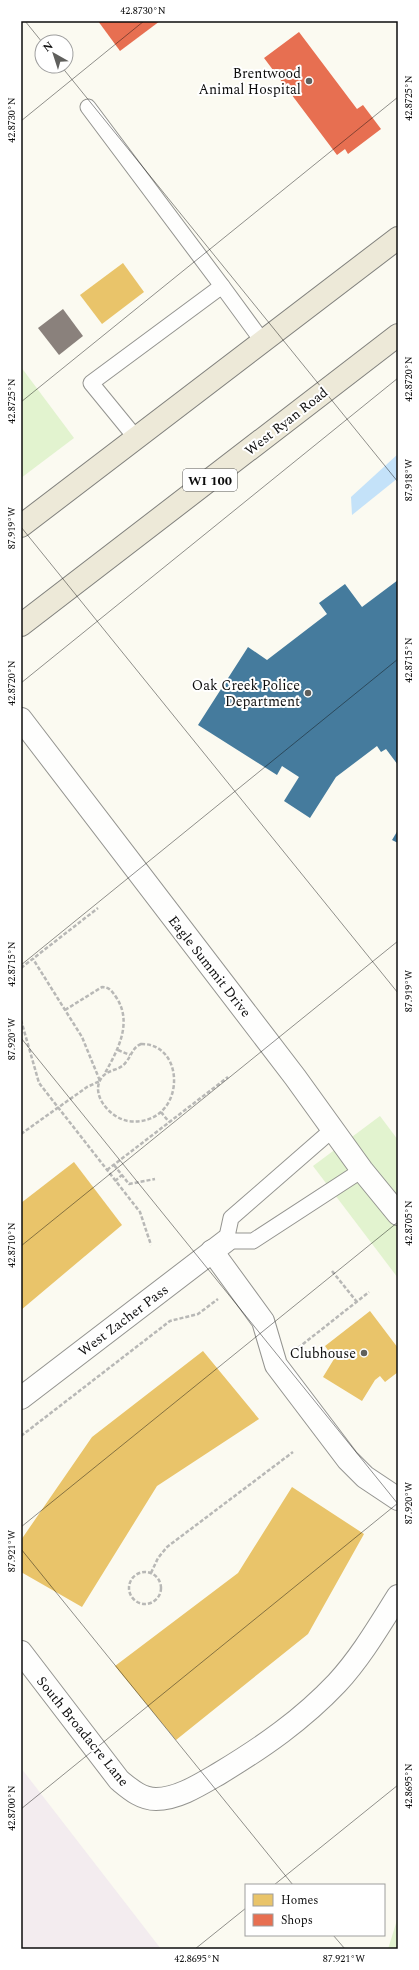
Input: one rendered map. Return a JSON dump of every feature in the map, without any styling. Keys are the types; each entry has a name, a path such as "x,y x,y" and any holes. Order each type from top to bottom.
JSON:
{"main road":[{"path":"21,526 398,238"},
{"name":"West Ryan Road","path":"21,625 398,335"}],"street":[{"name":"Eagle Summit Drive","path":"21,720 295,1077 362,1170 398,1214"},
{"name":"West Zacher Pass","path":"21,1398 219,1246"},
{"path":"219,1246 263,1321 276,1364 348,1460 366,1477 398,1499"},
{"name":"South Broadacre Lane","path":"21,1652 88,1742 119,1780 132,1791 144,1797 156,1799 181,1794 248,1756 277,1736 313,1706 337,1682 361,1653 398,1596"}],"lane":[{"path":"88,107 263,342"},
{"path":"136,438 91,383 222,286"},
{"path":"219,1246 231,1218 332,1130"},
{"path":"219,1246 253,1241 362,1170"}],"path":[{"path":"21,968 98,908"},
{"path":"33,959 82,1037 100,1081"},
{"path":"65,1010 102,987 111,990 120,1005 123,1019 122,1037 118,1050 104,1076"},
{"path":"21,1020 39,1083 140,1212 151,1245"},
{"path":"147,1044 159,1049 169,1061 175,1078 170,1102 161,1112 152,1117 135,1121 117,1117 107,1109 101,1100 98,1090 100,1081 104,1076 108,1071 122,1066 136,1046 147,1044"},
{"path":"118,1050 130,1055"},
{"path":"107,1170 228,1077"},
{"path":"21,1134 87,1086 100,1081"},
{"path":"161,1112 169,1122"},
{"path":"114,1165 129,1184 155,1179"},
{"path":"115,1180 122,1175"},
{"path":"332,1271 357,1302"},
{"path":"298,1348 369,1292"},
{"path":"21,1436 170,1321 198,1314 222,1296"},
{"path":"151,1573 158,1558 168,1547 293,1452"},
{"path":"137,1573 151,1573 158,1578 160,1582 160,1594 153,1602 149,1604 138,1603 130,1596 128,1586 130,1581 137,1573"}],"shaded area":[{"path":"21,1768 161,1949 21,1949"}],"green space":[{"path":"21,367 74,438 21,478"},
{"path":"380,1116 398,1140 398,1278 313,1166"},
{"path":"398,1917 398,1949 388,1949"}],"water":[{"path":"398,454 398,478 352,515 351,497"}],"building: Homes":[{"path":"123,263 144,292 102,324 80,295"},
{"path":"74,1162 122,1225 21,1310 21,1203"},
{"name":"Clubhouse","path":"370,1311 398,1348 398,1372 385,1382 380,1376 375,1380 362,1401 323,1377 334,1359 325,1346"},
{"path":"203,1351 259,1419 157,1486 82,1607 21,1572 21,1540 92,1437"},
{"path":"292,1487 364,1534 308,1634 176,1740 115,1666 238,1573"}],"building: Shops":[{"path":"98,21 160,21 120,51"},
{"name":"Brentwood Animal Hospital","path":"299,32 357,109 363,105 381,129 348,154 345,149 337,155 264,58"}],"building: Public":[{"name":"Oak Creek Police Department","path":"398,580 398,765 386,749 381,752 377,746 336,777 310,818 284,801 299,777 282,766 277,775 198,725 248,647 267,660 327,614 319,603 345,584 362,607"},
{"path":"398,830 398,843 392,840"}],"building: Industry":[{"path":"63,309 83,336 59,355 38,328"}],"place":[{"name":"Brentwood Animal Hospital","path":"309,81"},
{"name":"Oak Creek Police Department","path":"308,693"},
{"name":"Clubhouse","path":"364,1353"}]}
